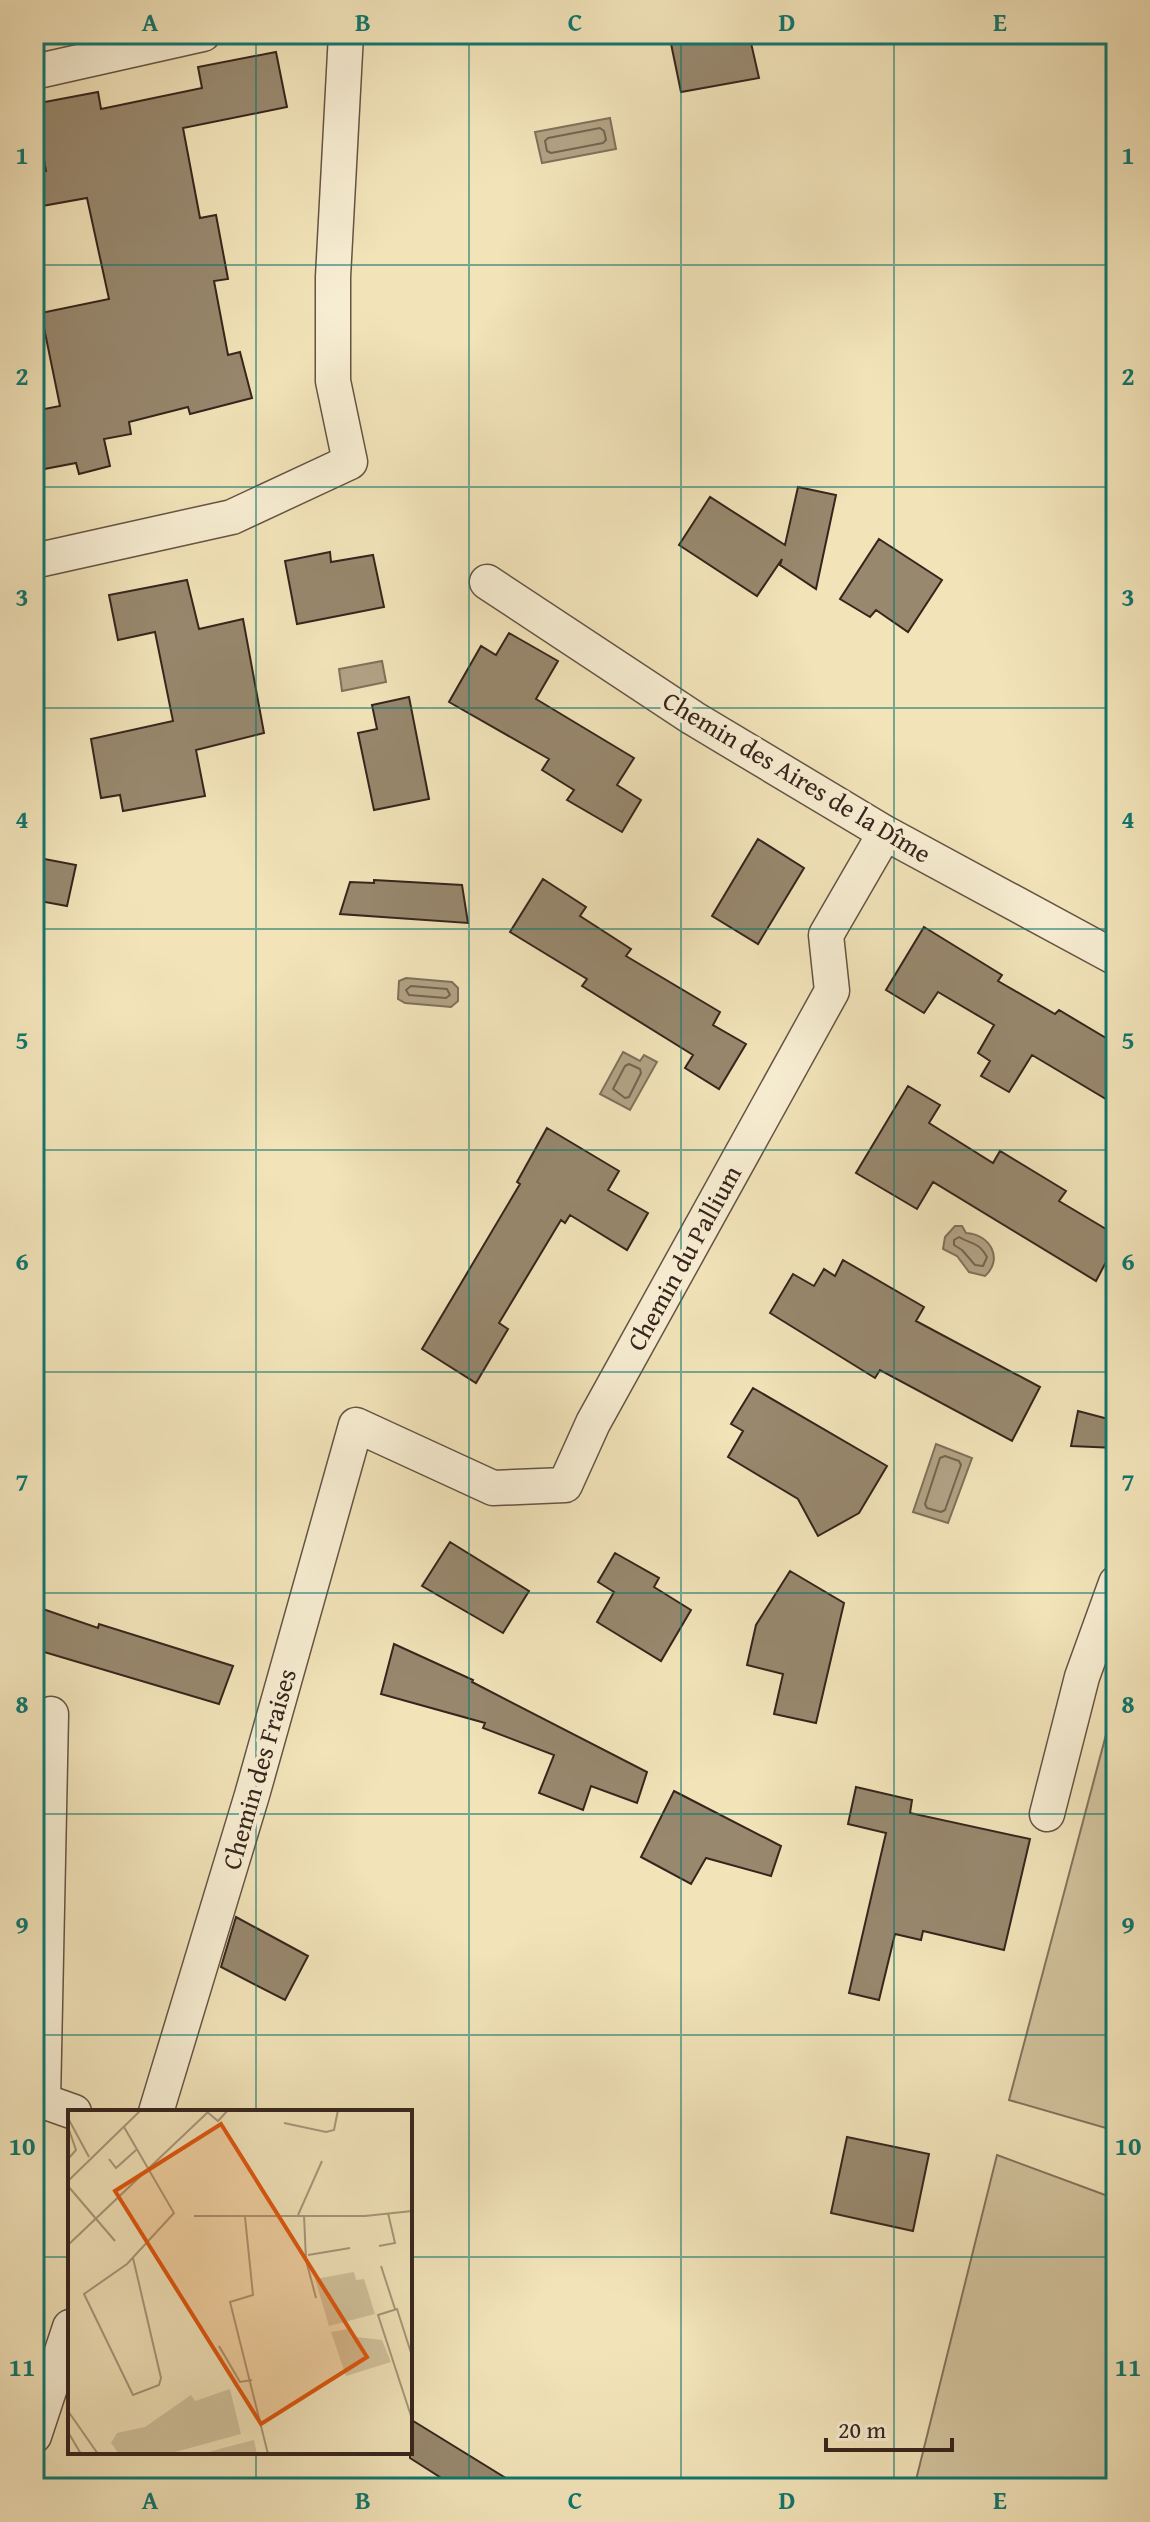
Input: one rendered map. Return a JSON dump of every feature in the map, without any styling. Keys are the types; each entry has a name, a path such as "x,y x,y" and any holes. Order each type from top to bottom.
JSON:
{"street":[{"path":"34,72 203,34"},
{"path":"34,561 232,517 350,462 333,381 333,277 346,34"},
{"name":"Chemin des Aires de la Dîme","path":"487,582 693,718 885,833 1116,958"},
{"name":"Chemin du Pallium","path":"356,1425 493,1488 565,1485 593,1423 832,991 826,935 885,833"},
{"name":"Chemin des Fraises","path":"157,2110 252,1795 356,1425"},
{"path":"1047,1814 1082,1677 1116,1583"},
{"path":"51,1714 43,2101 68,2110"},
{"path":"34,2436 68,2333"}],"shaded area":[{"path":"1116,1697 1116,2131 1009,2100"},
{"path":"997,2155 1116,2199 1116,2488 914,2488"}],"water":[{"path":"610,118 616,149 542,163 535,132"},
{"path":"382,661 386,682 342,691 339,669"},
{"path":"406,978 452,982 458,988 458,1001 451,1007 405,1003 398,999 399,981"},
{"path":"623,1052 640,1061 644,1055 657,1062 630,1110 600,1094"},
{"path":"955,1226 962,1226 966,1233 982,1238 992,1248 993,1262 985,1276 969,1272 957,1256 943,1249 945,1237"},
{"path":"936,1444 972,1458 948,1523 913,1512"}],"building":[{"path":"669,34 749,34 759,78 681,92"},
{"path":"276,52 287,107 183,128 200,218 216,215 228,279 214,281 228,355 240,352 252,398 190,414 188,407 129,422 131,434 104,439 110,466 79,474 76,463 34,471 34,411 60,406 41,313 109,299 87,198 42,206 36,174 46,171 34,104 98,92 101,109 202,88 198,67"},
{"path":"798,487 836,495 816,589 780,565 782,559 757,596 679,545 710,497 785,545"},
{"path":"879,539 942,580 908,632 876,610 870,617 840,599"},
{"path":"330,552 331,562 373,555 384,607 297,624 285,561"},
{"path":"187,580 199,629 243,619 264,733 196,750 205,796 123,811 120,795 101,798 91,739 173,721 155,632 118,640 109,595"},
{"path":"509,633 558,661 536,699 634,758 617,785 641,800 622,832 567,800 574,790 542,770 549,759 449,702 481,646 496,655"},
{"path":"409,697 429,799 374,810 358,733 377,729 372,705"},
{"path":"758,839 804,868 758,944 712,916"},
{"path":"34,857 76,865 67,906 34,900"},
{"path":"543,879 586,907 580,916 631,949 626,956 720,1012 713,1025 746,1044 719,1089 685,1068 693,1055 582,986 587,979 510,932"},
{"path":"374,880 462,885 468,923 340,914 350,882 374,883"},
{"path":"924,927 1002,975 998,981 1055,1014 1059,1010 1116,1044 1116,1105 1032,1055 1009,1092 981,1076 990,1061 978,1053 994,1025 938,992 924,1013 886,990"},
{"path":"908,1086 940,1105 929,1123 993,1163 1000,1151 1066,1191 1059,1201 1116,1235 1116,1243 1096,1281 933,1182 917,1209 856,1173"},
{"path":"547,1128 619,1171 608,1190 648,1213 627,1250 570,1215 565,1223 561,1220 499,1323 508,1329 476,1383 422,1349 520,1184 517,1182"},
{"path":"843,1260 924,1307 916,1321 1040,1387 1012,1441 880,1370 875,1378 770,1313 793,1274 814,1286 824,1269 835,1276"},
{"path":"753,1388 887,1466 859,1513 818,1536 798,1499 728,1457 743,1431 731,1424"},
{"path":"1078,1411 1116,1421 1116,1448 1071,1446"},
{"path":"450,1542 529,1591 503,1633 422,1586"},
{"path":"615,1553 659,1578 654,1587 691,1610 661,1661 597,1622 614,1592 598,1582"},
{"path":"790,1571 844,1603 816,1723 774,1714 783,1674 747,1665 756,1625"},
{"path":"34,1606 98,1628 99,1624 233,1666 219,1704 34,1649"},
{"path":"394,1644 473,1680 647,1772 637,1803 591,1786 583,1810 539,1793 554,1755 483,1728 485,1723 381,1694"},
{"path":"856,1787 912,1800 910,1813 1030,1839 1004,1950 923,1931 921,1940 895,1934 879,2000 849,1993 886,1833 848,1824"},
{"path":"674,1791 781,1846 771,1876 706,1858 691,1884 641,1857"},
{"path":"236,1917 308,1956 285,2000 221,1967"},
{"path":"847,2137 929,2154 913,2231 831,2213"},
{"path":"412,2420 522,2488 457,2488 410,2458"}]}
